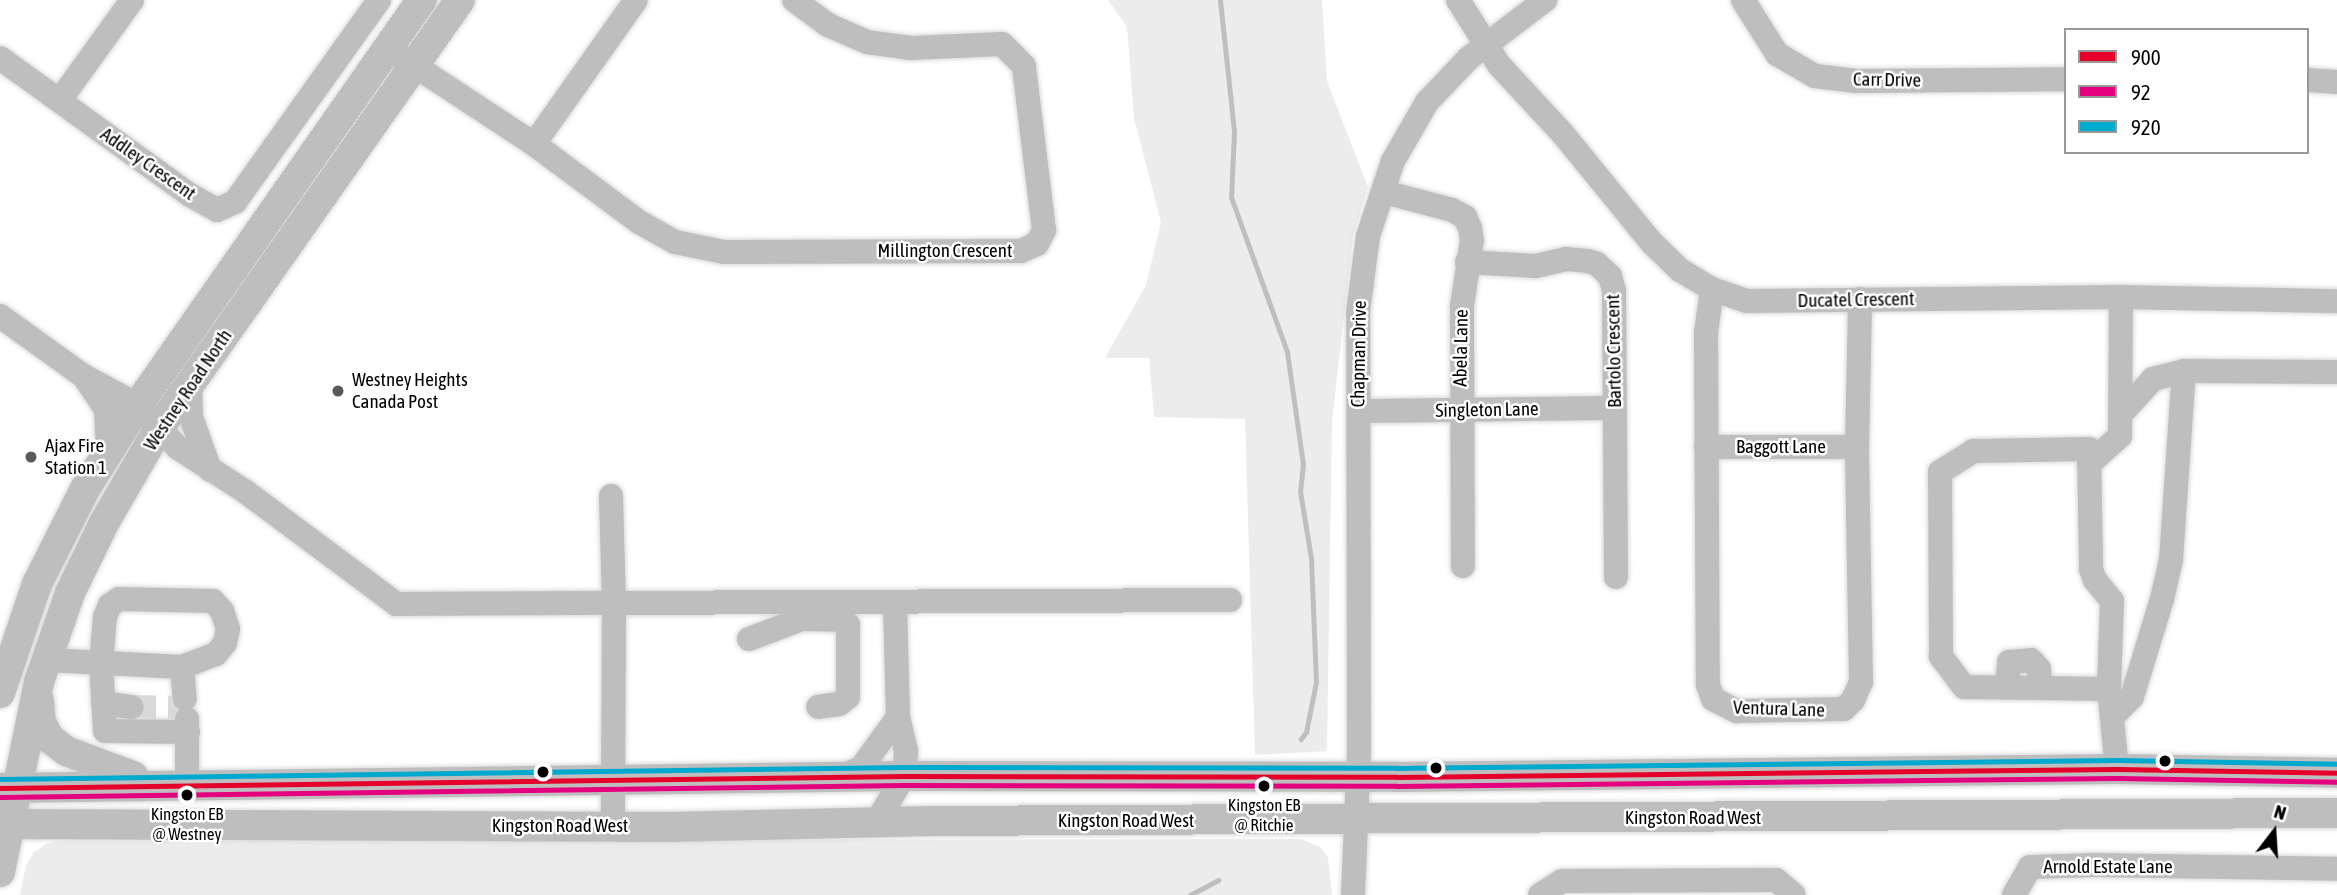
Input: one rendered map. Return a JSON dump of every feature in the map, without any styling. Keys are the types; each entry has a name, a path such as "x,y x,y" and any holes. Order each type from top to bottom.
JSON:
{"main road":[{"name":"Westney Road North","path":"402,57 422,0"},
{"name":"Westney Road North","path":"0,693 37,584 85,489 138,405 317,178 402,57 460,0"},
{"name":"Westney Road North","path":"0,872 8,787 69,593 103,523 159,428 190,385 317,178"},
{"path":"37,689 41,722 52,740 66,751 109,770 174,784"},
{"path":"8,787 904,776 1357,777 2116,769 2337,773"},
{"name":"Kingston Road West","path":"5,824 613,826 2337,813"}],"street":[{"path":"60,100 132,0"},
{"name":"Addley Crescent","path":"0,58 190,195 217,210 235,202 379,0"},
{"path":"534,144 636,0"},
{"name":"Millington Crescent","path":"402,57 534,144 639,222 675,242 724,252 1021,251 1038,244 1044,230 1024,66 1002,44 911,48 867,41 828,25 794,0"},
{"name":"Ducatel Crescent","path":"1458,0 1499,65 1563,134 1652,243 1680,270 1712,289 1747,301 2121,297 2337,301"},
{"name":"Chapman Drive","path":"1353,895 1357,777 1360,292 1368,236 1393,161 1427,102 1469,58 1545,0"},
{"name":"Carr Drive","path":"1744,0 1777,54 1815,76 1857,81 2064,79"},
{"path":"2309,80 2337,82"},
{"name":"Abela Lane","path":"1384,192 1452,210 1465,218 1472,240 1462,306 1460,410 1463,566"},
{"name":"Bartolo Crescent","path":"1467,262 1536,266 1566,259 1588,261 1597,264 1610,276 1614,291 1616,576"},
{"name":"Ventura Lane","path":"1712,289 1706,333 1708,685 1713,699 1737,711 1844,709 1853,700 1861,682 1857,447 1860,299"},
{"path":"2089,464 2120,436 2121,297"},
{"path":"0,316 82,375 138,405 178,448 246,492 397,604 1230,600"},
{"path":"2121,414 2153,379 2184,371 2337,372"},
{"path":"2114,715 2132,697 2171,560 2184,371"},
{"path":"82,375 101,398 106,409 108,451"},
{"path":"190,385 191,417 210,470"},
{"name":"Singleton Lane","path":"1359,411 1615,408"},
{"name":"Baggott Lane","path":"1706,447 1857,447"},
{"path":"2109,689 2040,687 2037,665 2031,660 2014,660 2007,667 2007,686 1964,687 1941,656 1940,471 1973,451 2089,449 2091,569 2095,580 2112,601 2109,689 2114,715 2116,769"},
{"path":"611,496 614,603 613,826"},
{"path":"47,660 101,663 182,667 216,654 225,643 228,629 222,611 213,601 119,599 110,606 105,617 101,663 105,731 187,717"},
{"path":"876,823 904,776 905,746 898,717 895,602"},
{"path":"750,639 802,619 841,620 848,625 848,697 839,704 818,707"},
{"path":"174,784 187,717 182,667"},
{"path":"103,703 132,707"},
{"path":"839,777 861,768 898,717"},
{"name":"Arnold Estate Lane","path":"2014,895 2030,867 2337,869"},
{"path":"1540,895 1562,881 1696,880 1776,880 1794,895"}],"shaded area":[{"path":"1108,0 1322,0 1327,81 1368,187 1353,236 1332,421 1327,751 1255,755 1245,419 1154,417 1149,358 1105,358 1146,285 1161,222 1134,118 1127,27"},
{"path":"1301,839 1320,847 1328,857 1332,895 20,895 26,865 34,852 46,844 60,841"}],"waterway":[{"path":"1220,0 1234,132 1231,197 1287,352 1303,464 1300,491 1311,558 1316,682 1306,732 1301,739"},
{"path":"1190,895 1218,880"}],"tunnel":[{"path":"132,707 186,708"}],"transit line":[{"name":"920","path":"0,779 904,767 1397,768 2117,760 2337,764"},
{"name":"900","path":"0,788 904,776 1397,777 2117,769 2337,773"},
{"name":"92","path":"0,797 904,785 1397,786 2117,778 2337,782"}],"place":[{"name":"Westney Heights Canada Post","path":"338,391"},
{"name":"Ajax Fire Station 1","path":"31,457"},
{"name":"Kingston EB @ Ritchie","path":"1264,786"},
{"name":"Kingston EB @ Westney","path":"187,795"}]}
